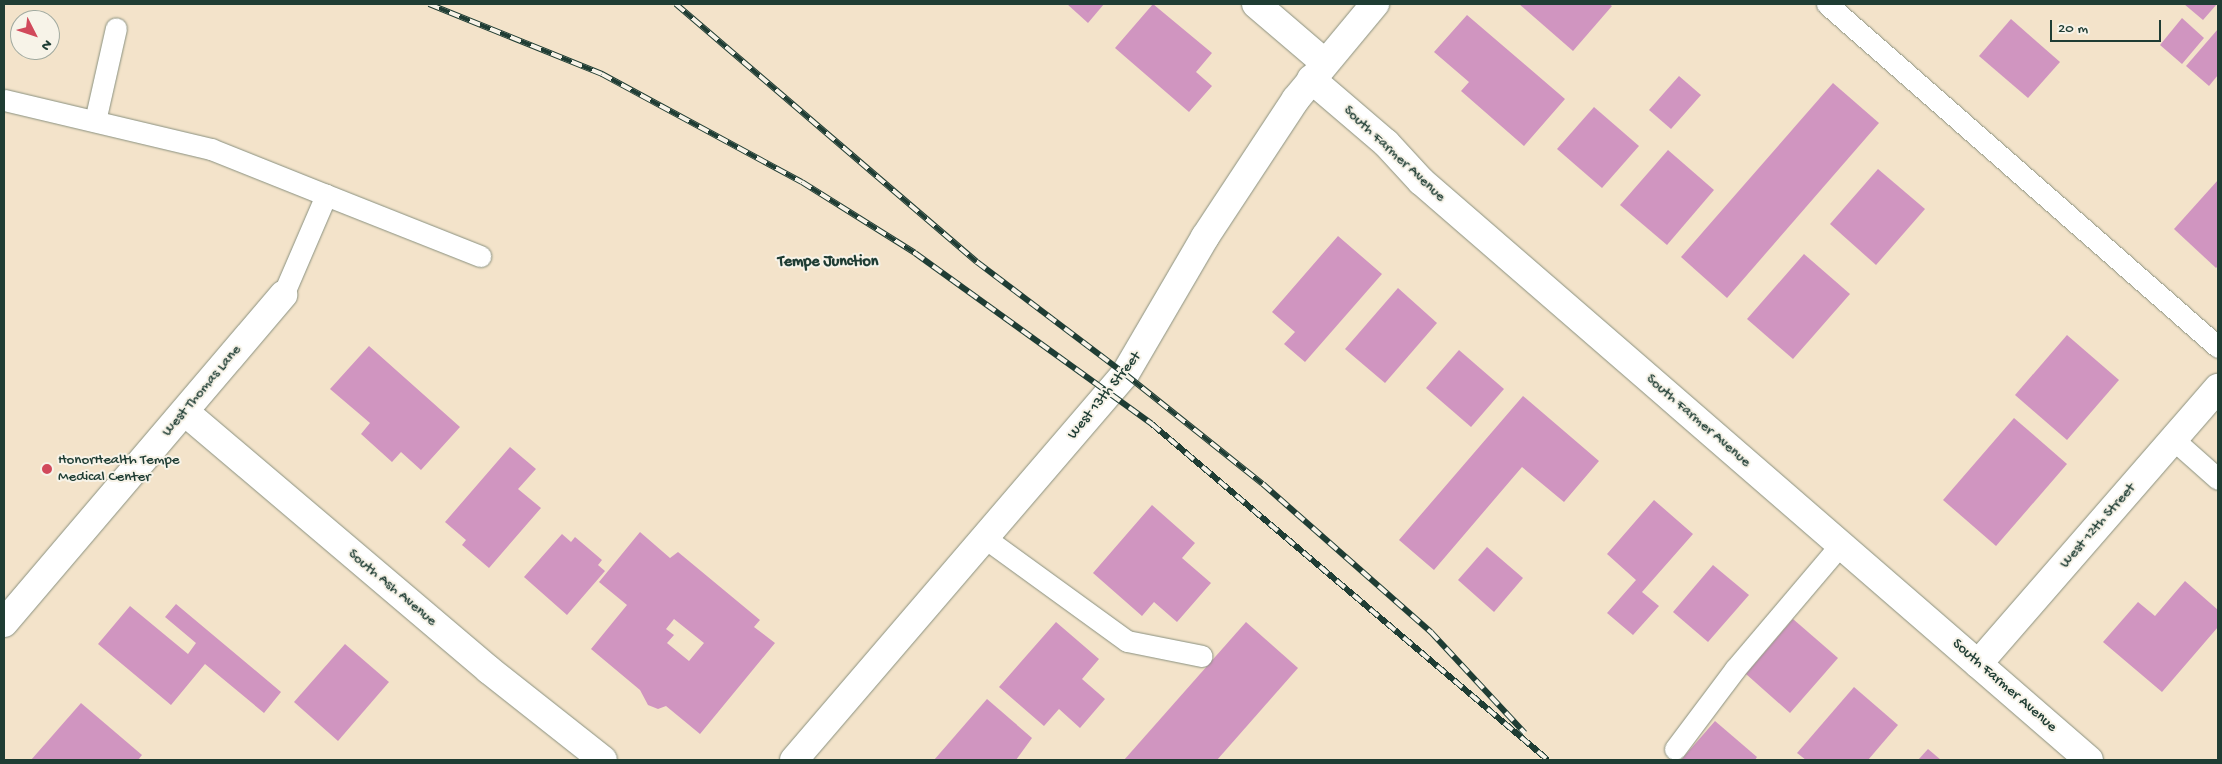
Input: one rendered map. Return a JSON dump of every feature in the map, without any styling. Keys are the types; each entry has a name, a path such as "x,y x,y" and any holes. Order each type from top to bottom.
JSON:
{"street":[{"name":"South Farmer Avenue","path":"1256,4 1428,188 2089,760"},
{"name":"West 13th Street","path":"794,760 1125,374 1205,237 1317,71 1375,4"},
{"name":"West Thomas Lane","path":"4,622 185,412 282,295"},
{"name":"West 12th Street","path":"1978,664 2218,388"},
{"name":"South Ash Avenue","path":"185,412 489,670 603,760"}],"lane":[{"path":"1827,4 2218,347"},
{"path":"95,121 116,28"},
{"path":"4,100 211,149 480,256"},
{"path":"282,295 326,195"},
{"path":"2173,439 2218,479"},
{"path":"985,538 1127,640 1202,656"},
{"path":"1675,749 1735,669 1840,545"}],"building":[{"path":"1067,4 1104,4 1088,23"},
{"path":"1153,4 1212,53 1196,72 1212,86 1189,112 1115,48"},
{"path":"1519,4 1609,4 1612,6 1573,51"},
{"path":"2184,4 2217,4 2203,20"},
{"path":"1467,15 1565,99 1524,146 1461,91 1469,82 1434,52"},
{"path":"2182,18 2204,38 2182,64 2160,45"},
{"path":"2011,19 2060,62 2028,98 1979,56"},
{"path":"2218,29 2218,75 2209,86 2186,66"},
{"path":"1679,76 1701,95 1671,129 1649,110"},
{"path":"1833,83 1879,123 1727,298 1681,257"},
{"path":"1594,107 1639,146 1602,188 1557,149"},
{"path":"1668,150 1714,190 1667,245 1620,205"},
{"path":"1878,169 1925,209 1876,265 1830,224"},
{"path":"2218,180 2218,266 2216,268 2174,229"},
{"path":"1338,236 1382,274 1305,362 1284,344 1295,332 1272,312"},
{"path":"1804,254 1850,294 1793,359 1747,319"},
{"path":"1398,288 1437,323 1385,383 1345,349"},
{"path":"2067,335 2119,380 2067,440 2015,395"},
{"path":"369,346 460,427 421,470 401,452 392,462 361,434 370,423 330,389"},
{"path":"1459,350 1504,389 1471,427 1426,388"},
{"path":"1523,396 1599,461 1564,502 1522,467 1434,570 1399,540"},
{"path":"2014,418 2067,464 1996,546 1943,500"},
{"path":"510,447 536,469 518,489 541,508 489,568 462,545 466,540 445,522"},
{"path":"1654,500 1693,534 1642,592 1659,606 1633,635 1607,613 1636,580 1607,554"},
{"path":"1152,505 1195,543 1182,558 1211,583 1177,622 1154,602 1142,616 1093,573"},
{"path":"640,532 670,558 678,552 760,620 754,627 775,643 700,734 666,706 658,709 648,705 640,690 591,649 627,605 599,582","holes":["674,619 704,643 689,661 667,643 674,635 666,629"]},
{"path":"562,534 571,542 575,537 602,560 598,565 605,571 567,615 524,577"},
{"path":"1487,547 1523,578 1494,612 1458,580"},
{"path":"1713,565 1749,595 1708,642 1673,612"},
{"path":"2185,581 2218,610 2218,627 2162,692 2103,642 2138,602 2155,616"},
{"path":"176,604 281,692 264,713 205,664 171,705 98,644 130,606 188,654 196,643 165,617"},
{"path":"1793,619 1838,658 1790,713 1746,674"},
{"path":"1056,622 1099,659 1082,679 1105,699 1080,728 1059,709 1044,726 999,687"},
{"path":"1246,622 1298,668 1217,760 1124,760"},
{"path":"345,644 389,682 338,741 294,702"},
{"path":"1854,687 1898,725 1868,760 1806,760 1797,753"},
{"path":"987,699 1032,738 1016,760 934,760"},
{"path":"81,703 142,755 138,760 31,760"},
{"path":"1715,721 1757,757 1755,760 1681,760"},
{"path":"1928,749 1941,760 1918,760"}],"railway":[{"path":"429,4 602,74 802,182 915,253 1152,424 1548,760"},
{"path":"676,4 977,262 1125,374 1263,484 1431,632 1525,733"}],"place":[{"name":"HonorHealth Tempe Medical Center","path":"47,469"}],"district":[{"name":"Tempe Junction","path":"828,263"}]}
